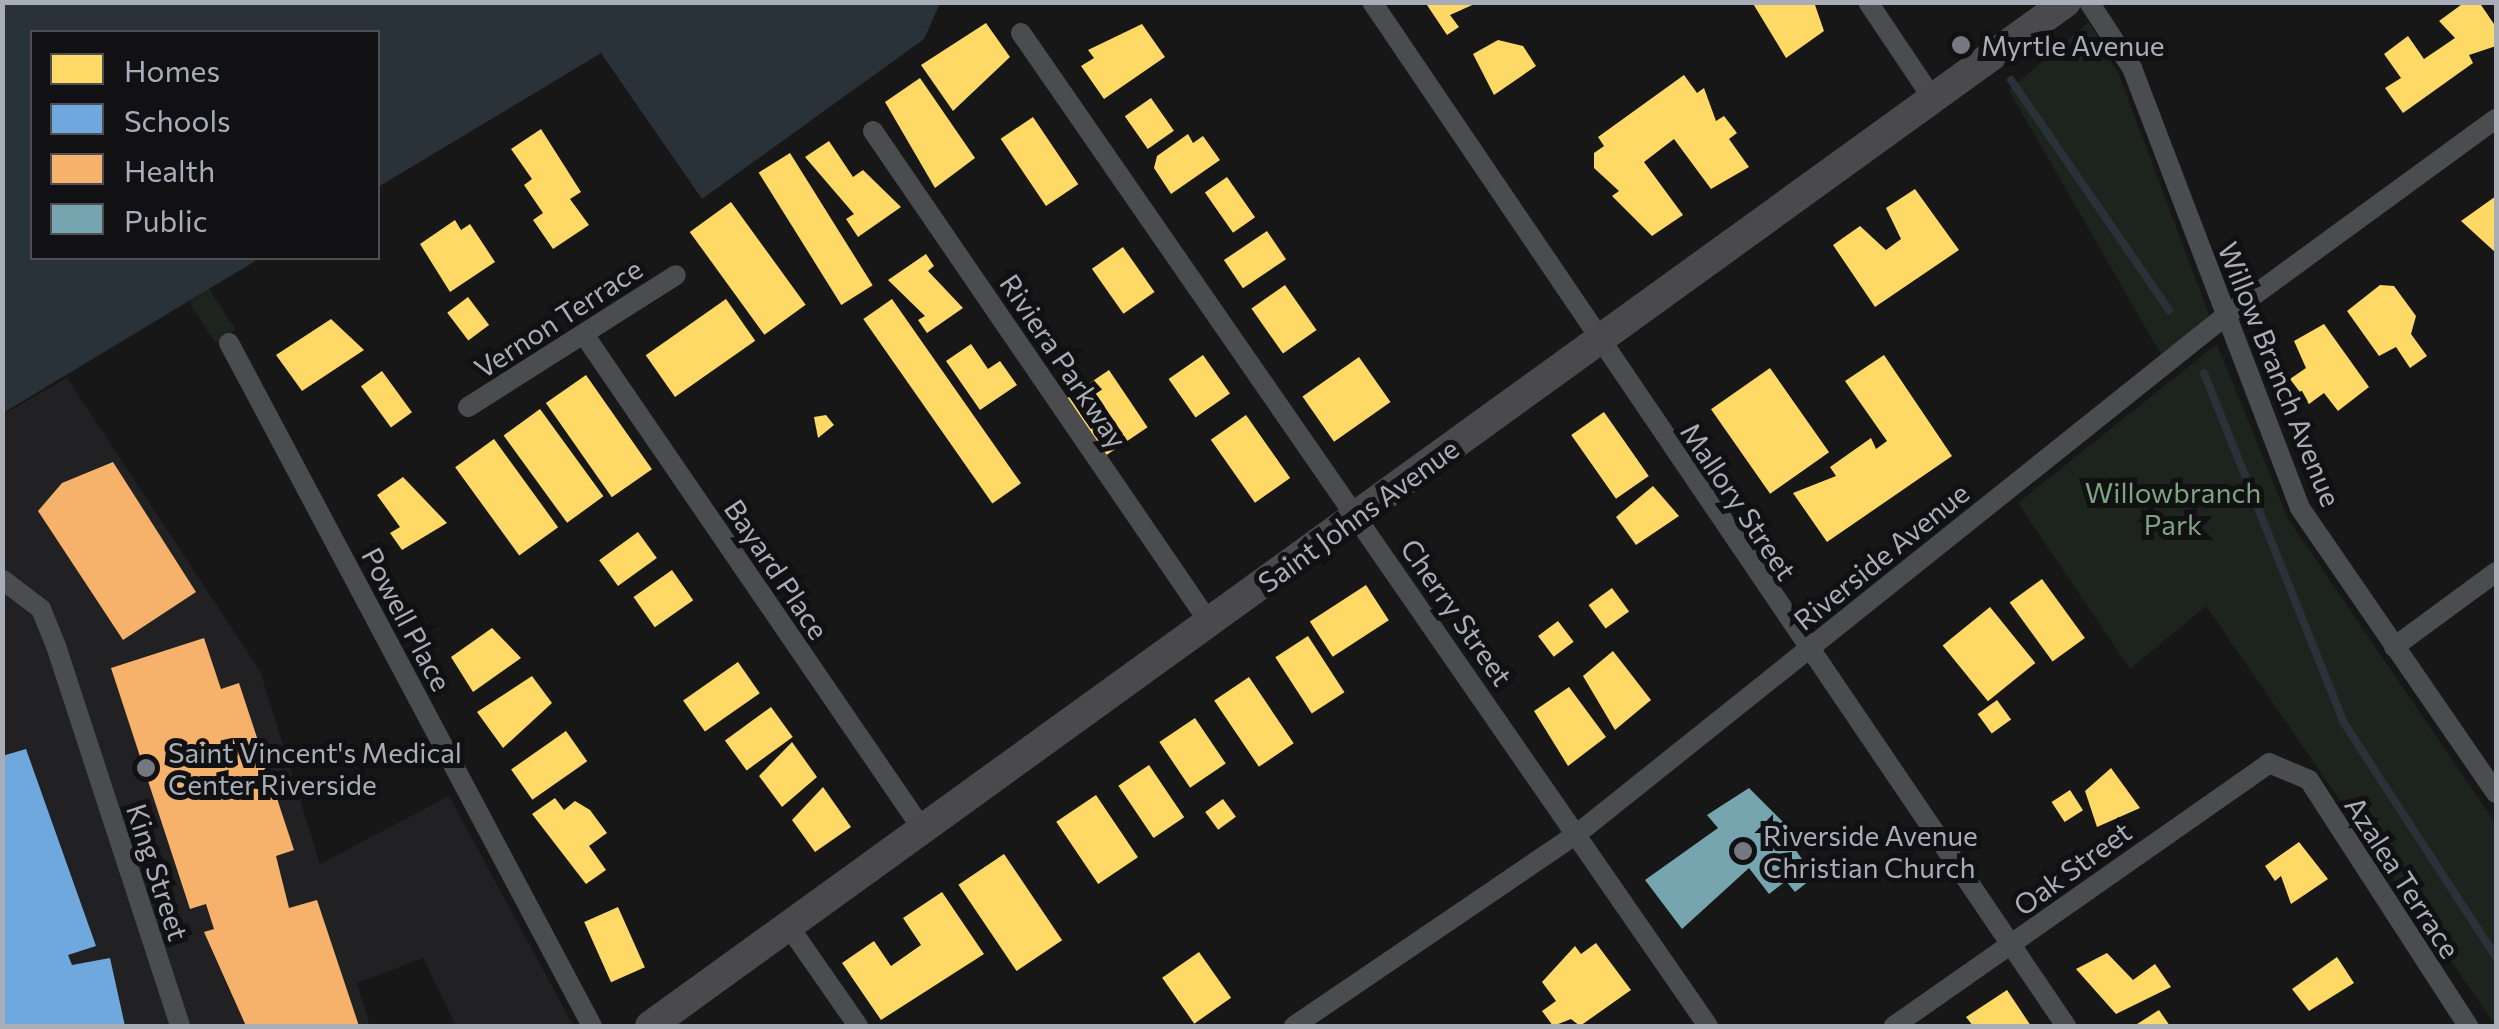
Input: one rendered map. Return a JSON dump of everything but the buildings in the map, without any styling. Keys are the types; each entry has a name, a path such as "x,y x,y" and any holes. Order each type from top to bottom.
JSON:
{"main road":[{"name":"Saint Johns Avenue","path":"650,1026 2066,2"}],"street":[{"name":"Mallory Street","path":"1372,2 1807,651 2066,1026"},
{"path":"1868,2 1932,99"},
{"name":"Willow Branch Avenue","path":"2089,2 2132,68 2300,508 2496,792"},
{"name":"Cherry Street","path":"1021,33 1708,1026"},
{"name":"Riverside Avenue","path":"1294,1026 1577,834 2224,316 2496,118"},
{"name":"Riviera Parkway","path":"873,131 1209,622"},
{"name":"Vernon Terrace","path":"468,407 586,339 676,275"},
{"name":"Bayard Place","path":"586,339 923,830"},
{"name":"Powell Place","path":"229,343 592,1026"},
{"path":"2394,647 2496,572"},
{"name":"King Street","path":"3,580 41,609 56,646 180,1026"},
{"name":"Oak Street","path":"1894,1026 2253,772 2286,764"},
{"name":"Azalea Terrace","path":"2286,764 2308,780 2468,1026"},
{"path":"790,928 858,1026"}],"shaded area":[{"path":"3,2 940,2 924,39 702,199 601,53 380,186 380,30 30,30 30,260 257,260 3,413"},
{"name":"Saint Vincent's Medical Center Riverside","path":"67,378 260,671 320,864 449,796 573,1025 456,1026 423,958 357,983 370,1026 3,1026 2,415"}],"green space":[{"path":"2089,22 2119,75 2211,320 2163,358 2009,90"},
{"path":"209,289 236,330 216,343 189,302"},
{"name":"Willowbranch Park","path":"2217,344 2288,519 2496,824 2496,1026 2206,606 2130,669 2018,503"}],"waterway":[{"path":"2011,80 2169,310"},
{"path":"2204,373 2344,723 2496,957"}],"place":[{"name":"Myrtle Avenue","path":"1961,45"},
{"name":"Saint Vincent's Medical Center Riverside","path":"146,768"},
{"name":"Riverside Avenue Christian Church","path":"1743,851"}]}
